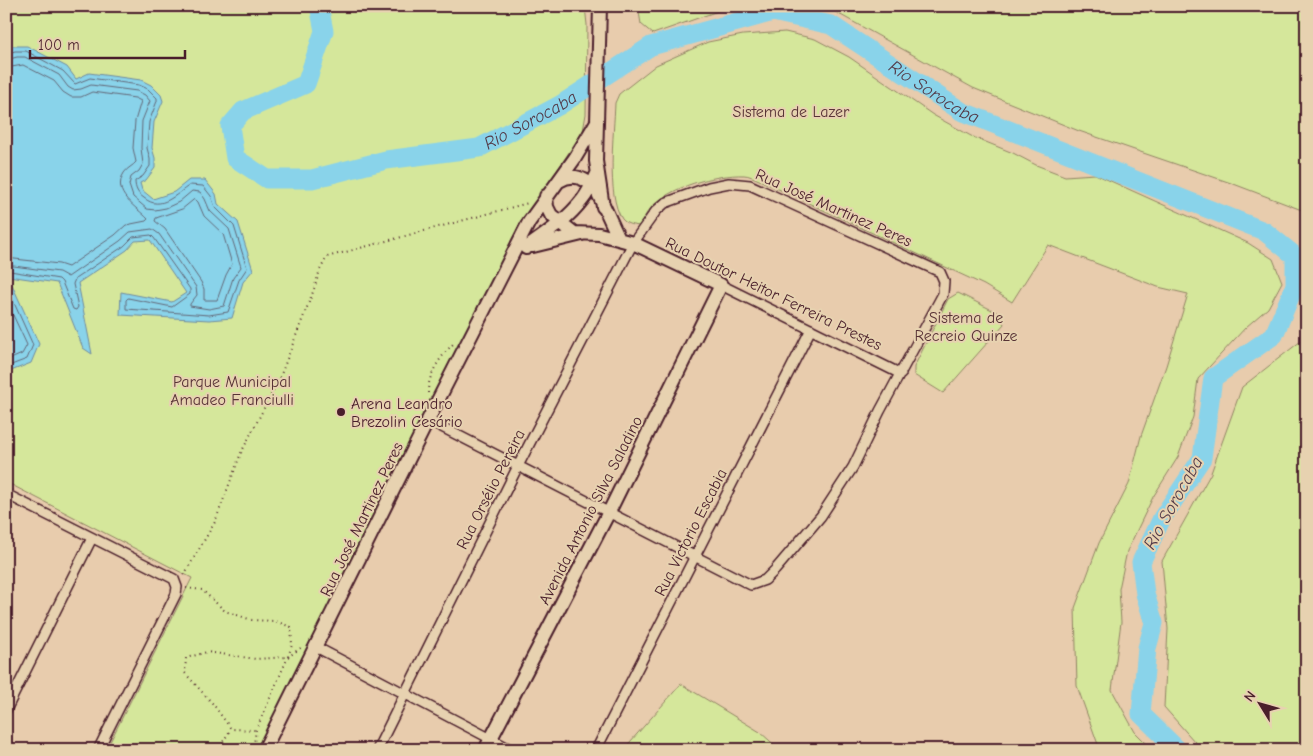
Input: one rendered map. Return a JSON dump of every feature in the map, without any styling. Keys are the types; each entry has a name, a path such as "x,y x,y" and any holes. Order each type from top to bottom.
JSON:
{"main road":[{"path":"600,6 594,179 603,207 619,239"},
{"name":"Rua José Martinez Peres","path":"264,750 428,420 520,249 529,222 575,158 597,120"},
{"path":"558,182 572,176 594,179"},
{"name":"Rua José Martinez Peres","path":"520,249 560,223 584,198 594,179"},
{"path":"546,196 547,208 551,215 574,233 599,234 633,243"},
{"path":"520,249 582,234"},
{"name":"Rua Doutor Heitor Ferreira Prestes","path":"633,243 721,285"},
{"name":"Avenida Antonio Silva Saladino","path":"488,744 609,512 721,285"}],"street":[{"name":"Rua José Martinez Peres","path":"633,243 656,210 665,203 708,187 729,183 750,185 940,272 944,281 943,294 901,374"},
{"name":"Rua Orsélio Pereira","path":"376,750 518,466 633,243"},
{"name":"Rua Doutor Heitor Ferreira Prestes","path":"721,285 901,374"},
{"name":"Rua Victorio Escabia","path":"596,750 811,329"},
{"path":"428,420 751,585 765,580 776,570 821,516 853,467 880,411 901,374"},
{"path":"6,494 174,579 177,587 176,594 98,750"},
{"path":"6,710 92,538"},
{"path":"316,647 405,695 488,744 512,750"}],"path":[{"path":"231,729 213,704 185,673 186,658 207,652 256,659 288,657 292,645 290,627 275,621 252,620 225,610 202,590 177,587 215,522 241,453 280,377 320,270 327,257 531,203"},
{"path":"231,729 256,730"},
{"path":"218,750 231,729"}],"green space":[{"name":"Parque Municipal Amadeo Franciulli","path":"6,6 585,6 587,25 586,114 583,131 523,222 258,750 106,750 192,578 6,482"},
{"path":"638,6 732,6 653,34 641,24"},
{"path":"822,6 1307,6 1307,212 1231,183 1079,131 973,88"},
{"name":"Sistema de Lazer","path":"785,32 815,39 849,57 933,115 971,136 1065,176 1095,174 1248,243 1273,259 1282,282 1268,308 1246,327 1198,379 1193,417 1178,457 1153,497 1127,551 1119,589 1121,622 1112,690 1135,732 1153,750 1100,750 1077,686 1075,608 1099,543 1129,484 1141,436 1166,366 1188,294 1158,287 1048,245 1012,302 984,285 746,175 733,175 693,183 668,194 658,201 647,212 640,226 624,221 617,208 612,180 615,103 619,94 656,65 708,42 743,35"},
{"name":"Sistema de Recreio Quinze","path":"958,293 998,313 1004,324 943,393 914,375 914,367 948,299"},
{"path":"1307,331 1307,750 1202,750 1164,707 1168,629 1162,561 1211,473 1242,387 1301,341"},
{"path":"681,684 760,732 780,750 623,750"}],"water":[{"path":"13,46 27,46 67,67 76,79 89,73 141,80 151,85 161,95 163,101 154,122 152,148 155,168 146,180 140,183 142,190 153,199 174,192 189,180 205,180 216,194 218,204 238,222 253,270 243,282 232,318 209,320 120,315 121,292 172,302 186,293 150,240 135,241 127,250 78,283 92,354 83,348 57,283 8,276 39,344 31,363 6,373 6,50"}],"waterway":[{"name":"Rio Sorocaba","path":"319,6 324,31 306,84 243,111 230,126 235,158 267,179 312,179 386,160 479,148 560,105 651,46 773,12 831,25 961,111 1264,231 1295,256 1295,285 1274,335 1213,378 1202,458 1162,518 1141,562 1145,594 1154,623 1147,648 1141,714 1178,750"}],"place":[{"name":"Arena Leandro Brezolin Cesário","path":"341,412"}]}
